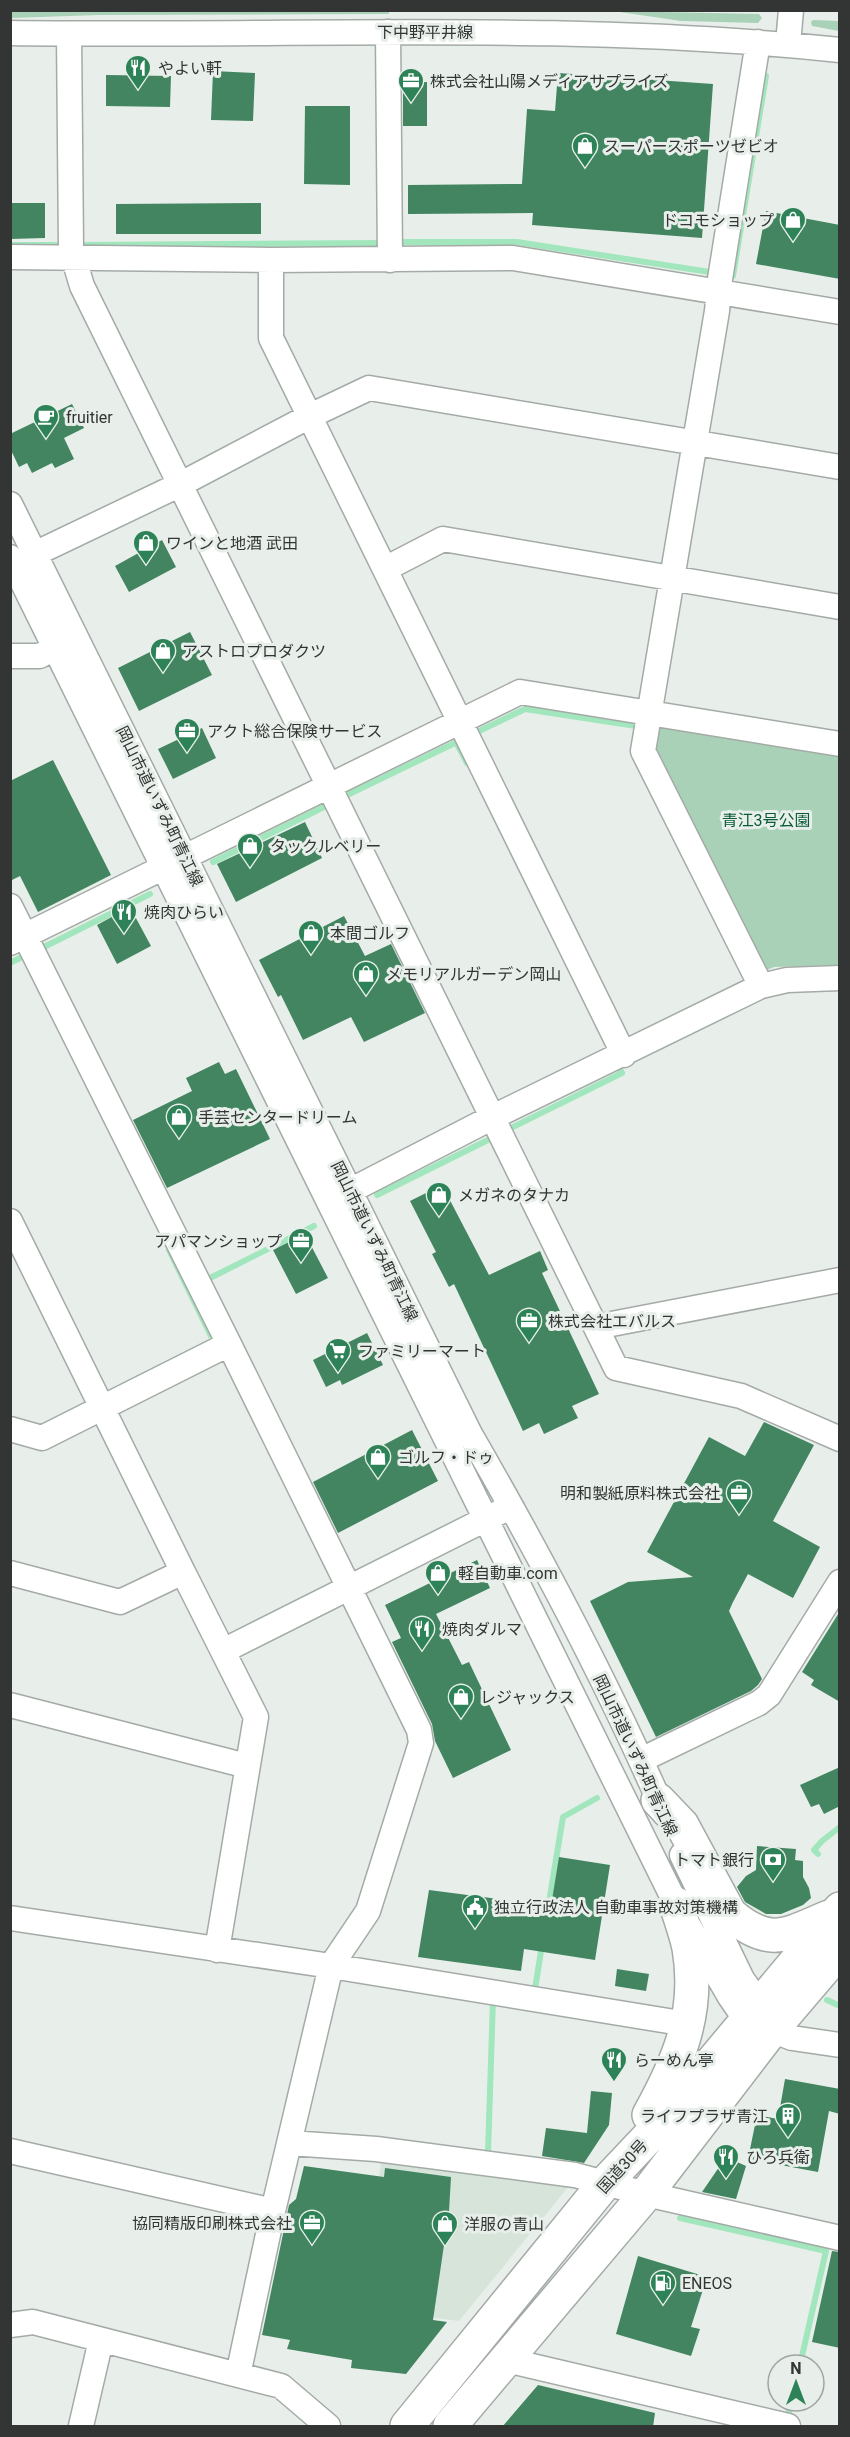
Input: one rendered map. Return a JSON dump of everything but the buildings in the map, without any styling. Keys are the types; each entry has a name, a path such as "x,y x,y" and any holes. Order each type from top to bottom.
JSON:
{"highway":[{"path":"658,1800 682,1824 730,1914 742,1924 759,1934 771,1937 792,1933 837,1912"},
{"path":"612,2174 666,2084 680,2052 687,2024 691,2002 692,1970 676,1904"},
{"name":"国道30号","path":"450,2427 646,2194 759,2018 837,1912"},
{"name":"国道30号","path":"407,2427 612,2174 759,2018 840,1950"}],"street":[{"path":"788,44 791,10"},
{"name":"下中野平井線","path":"10,33 388,32 449,21 788,44 840,50"},
{"path":"388,32 390,248"},
{"path":"69,34 71,247 82,286 616,1368 741,1396 840,1439"},
{"path":"758,42 695,443 679,580 650,712 644,752 761,986"},
{"path":"10,257 71,247 271,260 390,248 513,258 720,280 840,312"},
{"path":"271,260 271,338 464,733 618,1058"},
{"path":"20,558 181,484 310,416 369,388 840,467"},
{"name":"岡山市道いずみ町青江線","path":"10,504 20,558 54,647 163,867 340,1196 512,1506 641,1760 694,1883 759,2018"},
{"path":"384,569 443,539 840,607"},
{"name":"岡山市道いずみ町青江線","path":"20,558 186,856 486,1519 676,1904 730,1997 759,2018"},
{"path":"10,656 40,656 54,647"},
{"path":"25,946 163,867 334,796 464,733 520,692 840,744"},
{"path":"10,906 25,946 230,1344 419,1730 421,1743 368,1911 331,1966 290,2143 266,2209 238,2375"},
{"path":"340,1196 498,1128 618,1058 761,986 787,980 840,978"},
{"path":"14,1236 256,1717 217,1950"},
{"path":"596,1327 840,1280"},
{"path":"10,1430 42,1438 105,1414 230,1344"},
{"path":"224,1651 512,1506"},
{"path":"10,1573 120,1602 183,1572"},
{"path":"641,1760 759,1703 769,1695 840,1582"},
{"path":"10,1705 246,1766"},
{"path":"10,1918 331,1966 687,2024"},
{"path":"759,2018 792,2038 840,2045"},
{"path":"290,2143 376,2149 575,2175 612,2174 646,2194 840,2238"},
{"path":"10,2151 266,2209"},
{"path":"10,2325 33,2322 281,2386 328,2427"},
{"path":"81,2427 101,2340"},
{"path":"506,2360 785,2426"}],"shaded area":[{"name":"洋服の青山","path":"381,2163 569,2186 459,2321 361,2308"}],"green space":[{"path":"11,10 389,10 389,14 99,15 11,18"},
{"path":"613,11 759,14 762,18 758,23 681,21"},
{"path":"813,20 839,21 839,31 812,26"},
{"name":"青江3号公園","path":"661,726 839,757 839,965 774,967 764,971 650,751 652,734"}],"waterway":[{"path":"726,275 733,276 766,76"},
{"path":"395,242 517,242 716,273"},
{"path":"77,245 385,243"},
{"path":"10,245 67,245"},
{"path":"471,735 525,709 636,726"},
{"path":"341,798 459,741"},
{"path":"456,742 467,763"},
{"path":"213,862 332,803"},
{"path":"38,950 150,894"},
{"path":"10,963 28,954"},
{"path":"505,1131 622,1073 616,1062"},
{"path":"377,1195 496,1136"},
{"path":"204,1281 314,1226"},
{"path":"169,1250 212,1338"},
{"path":"547,1914 563,1817 597,1798"},
{"path":"818,1854 814,1850 840,1827"},
{"path":"531,1989 535,1989 542,1945"},
{"path":"488,2153 493,1999"},
{"path":"827,2000 840,2006"},
{"path":"680,2218 826,2251 803,2353"},
{"path":"787,2421 789,2413"}],"place":[{"name":"やよい軒","path":"138,91"},
{"name":"株式会社山陽メディアサプライズ","path":"411,104"},
{"name":"スーパースポーツゼビオ","path":"585,169"},
{"name":"ドコモショップ","path":"793,243"},
{"name":"fruitier","path":"46,440"},
{"name":"ワインと地酒 武田","path":"146,566"},
{"name":"アストロプロダクツ","path":"163,674"},
{"name":"アクト総合保険サービス","path":"187,754"},
{"name":"タックルベリー","path":"250,869"},
{"name":"焼肉ひらい","path":"124,935"},
{"name":"本間ゴルフ","path":"311,956"},
{"name":"メモリアルガーデン岡山","path":"366,997"},
{"name":"手芸センタードリーム","path":"179,1140"},
{"name":"メガネのタナカ","path":"439,1218"},
{"name":"アパマンショップ","path":"301,1264"},
{"name":"株式会社エバルス","path":"529,1344"},
{"name":"ファミリーマート","path":"338,1374"},
{"name":"ゴルフ・ドゥ","path":"378,1480"},
{"name":"明和製紙原料株式会社","path":"739,1516"},
{"name":"軽自動車.com","path":"438,1596"},
{"name":"焼肉ダルマ","path":"422,1652"},
{"name":"レジャックス","path":"461,1720"},
{"name":"トマト銀行","path":"773,1883"},
{"name":"独立行政法人 自動車事故対策機構","path":"475,1930"},
{"name":"らーめん亭","path":"614,2083"},
{"name":"ライフプラザ青江","path":"788,2139"},
{"name":"ひろ兵衛","path":"726,2180"},
{"name":"協同精版印刷株式会社","path":"312,2246"},
{"name":"洋服の青山","path":"445,2247"},
{"name":"ENEOS","path":"663,2306"}]}
